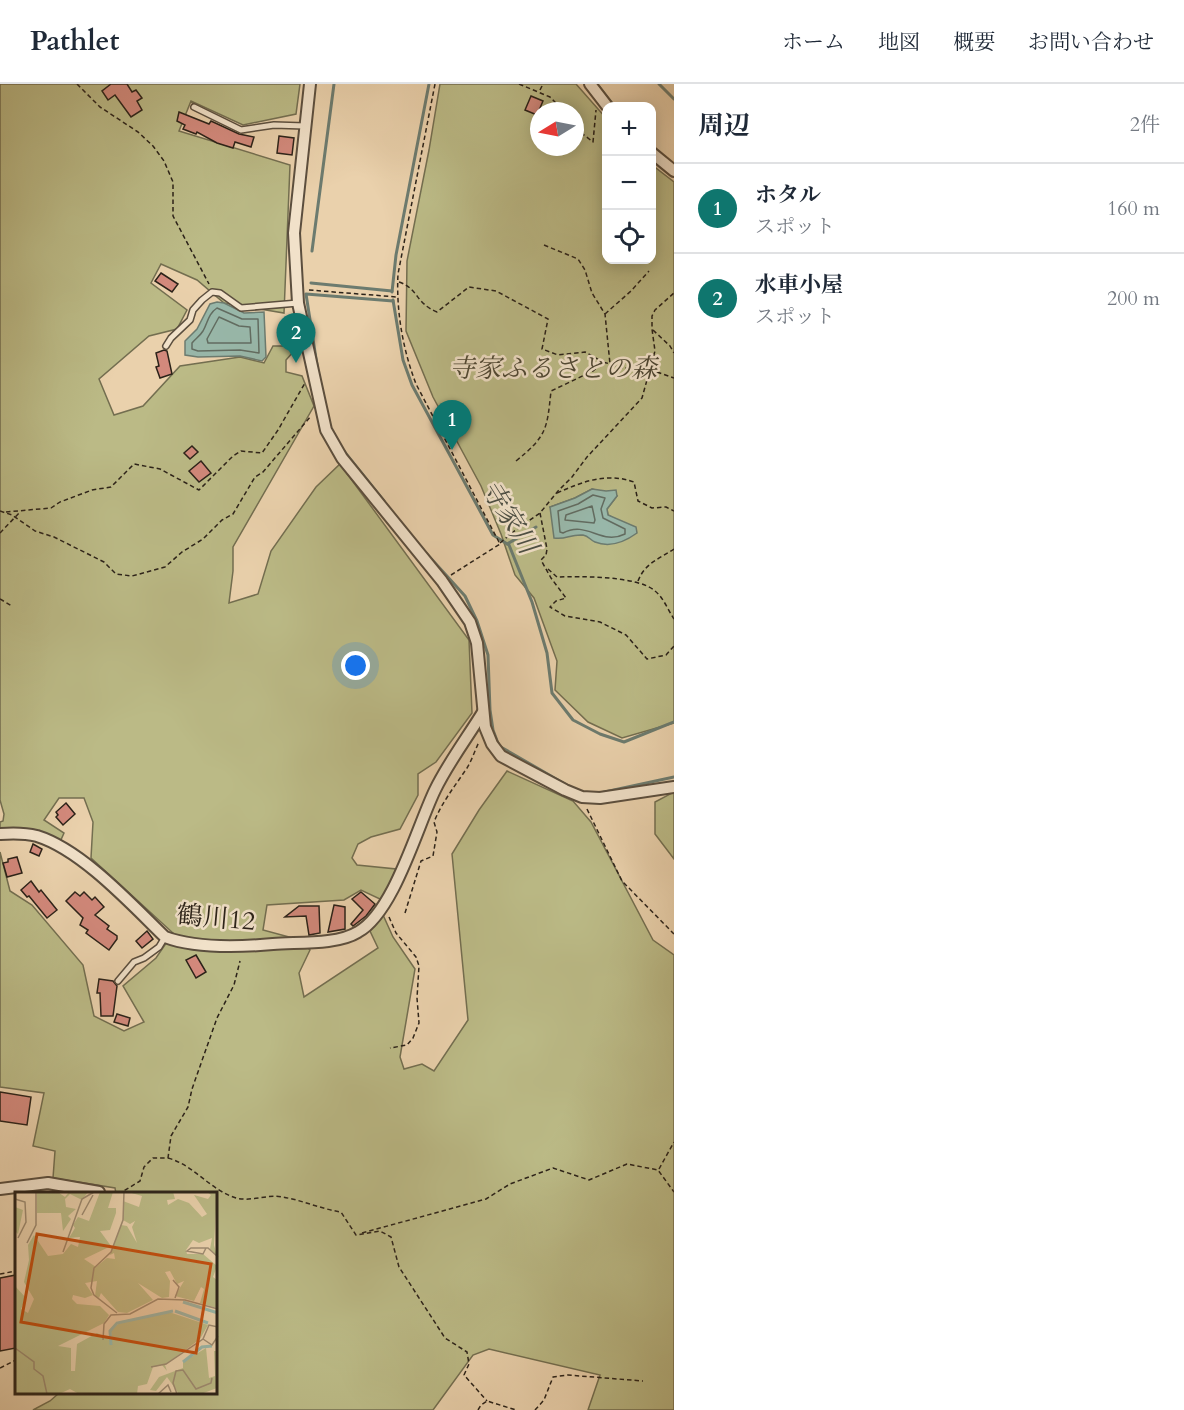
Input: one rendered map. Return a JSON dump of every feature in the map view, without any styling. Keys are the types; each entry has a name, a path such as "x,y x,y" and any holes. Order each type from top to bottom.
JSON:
{"street":[{"path":"310,84 294,233 298,303 326,430 342,458 442,581 474,633 477,643 485,727 492,744 508,760 582,797 600,798 674,787"},
{"path":"590,84 603,102"},
{"path":"655,156 674,171"},
{"name":"鶴川12","path":"0,834 20,833 38,836 59,847 106,880 165,937 176,941 241,947 343,938 360,932 375,918 398,878 435,790 483,712"},
{"path":"0,1189 48,1183 99,1192"}],"lane":[{"path":"194,107 241,130 274,125 305,126"},
{"path":"166,346 190,320 202,300 212,292 220,293 241,308 298,303"},
{"path":"118,981 134,963 159,946 165,937"}],"path":[{"path":"77,84 100,106 138,132 153,146 164,161 173,182 173,216 212,292"},
{"path":"435,84 398,282 403,338 408,363 416,384 500,543"},
{"path":"519,84 540,91 555,102"},
{"path":"540,91 543,84"},
{"path":"584,135 593,142 596,107 602,104"},
{"path":"544,245 578,258 585,270 591,292 605,314 610,364"},
{"path":"605,314 631,291 649,270"},
{"path":"398,282 410,286 425,308 437,312 470,287 496,291 548,319 542,349 558,355 585,352 620,368 638,368 674,378 674,374"},
{"path":"297,289 398,297"},
{"path":"442,581 500,543 540,513 587,457 642,398 655,351 652,315 674,293"},
{"path":"652,328 674,353"},
{"path":"516,460 537,444 547,426 551,391 593,371 603,362"},
{"path":"0,511 51,508 60,502 92,490 111,487 134,464 160,469 199,490 241,451 262,453 278,430 298,391 312,372"},
{"path":"5,512 35,531 54,537 104,561 116,574 132,576 165,567 182,552 203,539 222,520 233,514 255,477 263,472 320,406"},
{"path":"549,504 557,493 602,477 633,482 638,501 651,508 666,507 674,511"},
{"path":"0,533 21,511"},
{"path":"540,513 548,549 541,560 558,577 577,576 638,582 655,591 674,619"},
{"path":"638,582 642,571 652,561 674,549"},
{"path":"548,569 550,578 566,598 556,601 550,607 558,612 565,616 600,621 626,635 647,659 666,655 674,646"},
{"path":"0,599 12,606"},
{"path":"405,913 421,861 432,856 437,832 434,822 439,810 468,766 485,727"},
{"path":"582,797 622,881 674,934"},
{"path":"389,916 396,933 416,957 419,966 417,998 419,1023 413,1038 407,1045 390,1048"},
{"path":"168,1158 171,1136 188,1107 217,1018 234,985 240,961"},
{"path":"658,1170 674,1142"},
{"path":"99,1192 122,1192 140,1181 144,1167 153,1158 168,1158 180,1161 208,1182 237,1198 281,1196 341,1212 356,1235"},
{"path":"356,1235 486,1199 510,1184 553,1168 589,1180 627,1164 658,1170 674,1192"},
{"path":"356,1235 380,1231 391,1237 399,1267 445,1338 467,1352 470,1364 464,1374 487,1401 516,1410"},
{"path":"0,1274 15,1271"},
{"path":"0,1368 15,1360"},
{"path":"535,1410 544,1400 553,1377 568,1375 643,1381"},
{"path":"478,1410 487,1401"}],"green space":[{"path":"0,84 300,84 296,114 243,125 191,101 179,131 290,165 284,313 224,303 197,280 161,264 151,283 187,310 177,329 149,336 99,379 114,415 143,406 180,366 240,357 264,363 273,346 288,346 294,351 286,360 286,372 302,376 314,406 233,547 229,603 258,594 271,551 316,487 340,464 469,640 472,713 436,762 418,774 418,795 400,829 371,837 358,844 352,858 357,865 396,869 382,900 361,890 344,900 267,905 263,930 300,940 310,950 299,973 304,997 378,948 370,931 383,915 393,937 415,969 400,1057 404,1069 422,1064 434,1071 468,1020 452,854 507,771 573,801 591,822 653,940 674,955 674,1410 588,1410 600,1375 489,1349 473,1355 433,1410 33,1410 57,1395 218,1395 218,1192 116,1192 115,1188 53,1178 55,1151 33,1146 44,1093 0,1087 0,852 10,891 32,905 83,965 94,1016 124,1031 144,1022 123,986 156,958 173,933 91,858 93,822 84,798 59,798 44,820 64,833 60,842 0,832 0,822 3,821 4,814 0,800"},
{"name":"寺家ふるさとの森","path":"440,84 576,84 602,113 602,264 656,264 656,168 674,182 674,723 622,738 588,722 555,690 557,661 534,598 515,575 481,486 433,397 406,331 407,261","holes":["592,489 617,496 607,509 608,515 615,519 587,535 572,535 550,507"]},
{"path":"674,792 674,859 655,834 655,802"}],"water":[{"path":"217,302 244,313 264,312 266,357 262,361 240,356 185,355 185,341 197,329 210,304"},
{"path":"592,489 616,490 617,496 607,509 608,515 636,527 637,533 628,539 612,544 601,544 583,535 554,538 550,507"}],"building":[{"path":"111,84 127,84 132,92 136,90 142,98 137,101 142,110 131,117 115,95 108,100 102,91"},
{"path":"531,96 543,101 530,102 530,112 525,110"},
{"path":"179,112 209,124 211,121 239,134 254,137 251,147 235,142 233,148 217,143 197,132 196,134 183,129 185,125 177,121"},
{"path":"279,136 294,138 292,155 277,153"},
{"path":"161,273 178,284 172,292 155,281"},
{"path":"167,351 172,374 160,378 156,367 159,366 156,353"},
{"path":"192,446 198,452 190,459 184,453"},
{"path":"201,461 211,473 199,482 189,471"},
{"path":"66,803 75,814 63,825 56,817 58,815 56,812"},
{"path":"33,844 42,849 39,856 30,852"},
{"path":"17,857 22,873 7,877 3,863"},
{"path":"31,881 57,910 47,918 21,890"},
{"path":"75,892 80,896 84,892 92,900 95,897 104,907 95,915 109,926 107,929 117,936 109,950 86,933 88,930 80,925 83,918 66,901"},
{"path":"361,892 375,904 366,916 353,926 351,924 363,910 352,899"},
{"path":"334,905 345,907 345,929 328,932"},
{"path":"299,906 319,906 320,933 309,935 306,916 285,917"},
{"path":"147,931 153,939 142,948 136,941"},
{"path":"196,955 206,972 196,978 186,960"},
{"path":"99,979 113,981 117,986 113,1016 101,1016 100,993 97,993"},
{"path":"117,1014 130,1018 128,1026 114,1022"},
{"path":"0,1092 31,1097 27,1125 0,1121"},
{"path":"15,1275 15,1348 0,1351 0,1278"}],"waterway":[{"path":"312,251 334,84"},
{"name":"寺家川","path":"392,292 396,255 429,84"},
{"path":"597,84 611,102"},
{"path":"659,84 674,99"},
{"path":"311,283 392,291"},
{"path":"317,365 306,294 393,301"},
{"name":"寺家川","path":"393,300 403,360 412,385 493,535 509,545 532,602 547,653 552,693 573,720 600,734 624,742 674,722"},
{"path":"343,450 384,501"},
{"path":"507,544 536,527"},
{"path":"426,553 465,596 477,621 488,655 490,710 493,730 499,746 570,787"},
{"path":"600,793 674,777"}],"place":[{"name":"水車小屋","path":"296,363"},
{"name":"ホタル","path":"452,450"}]}
